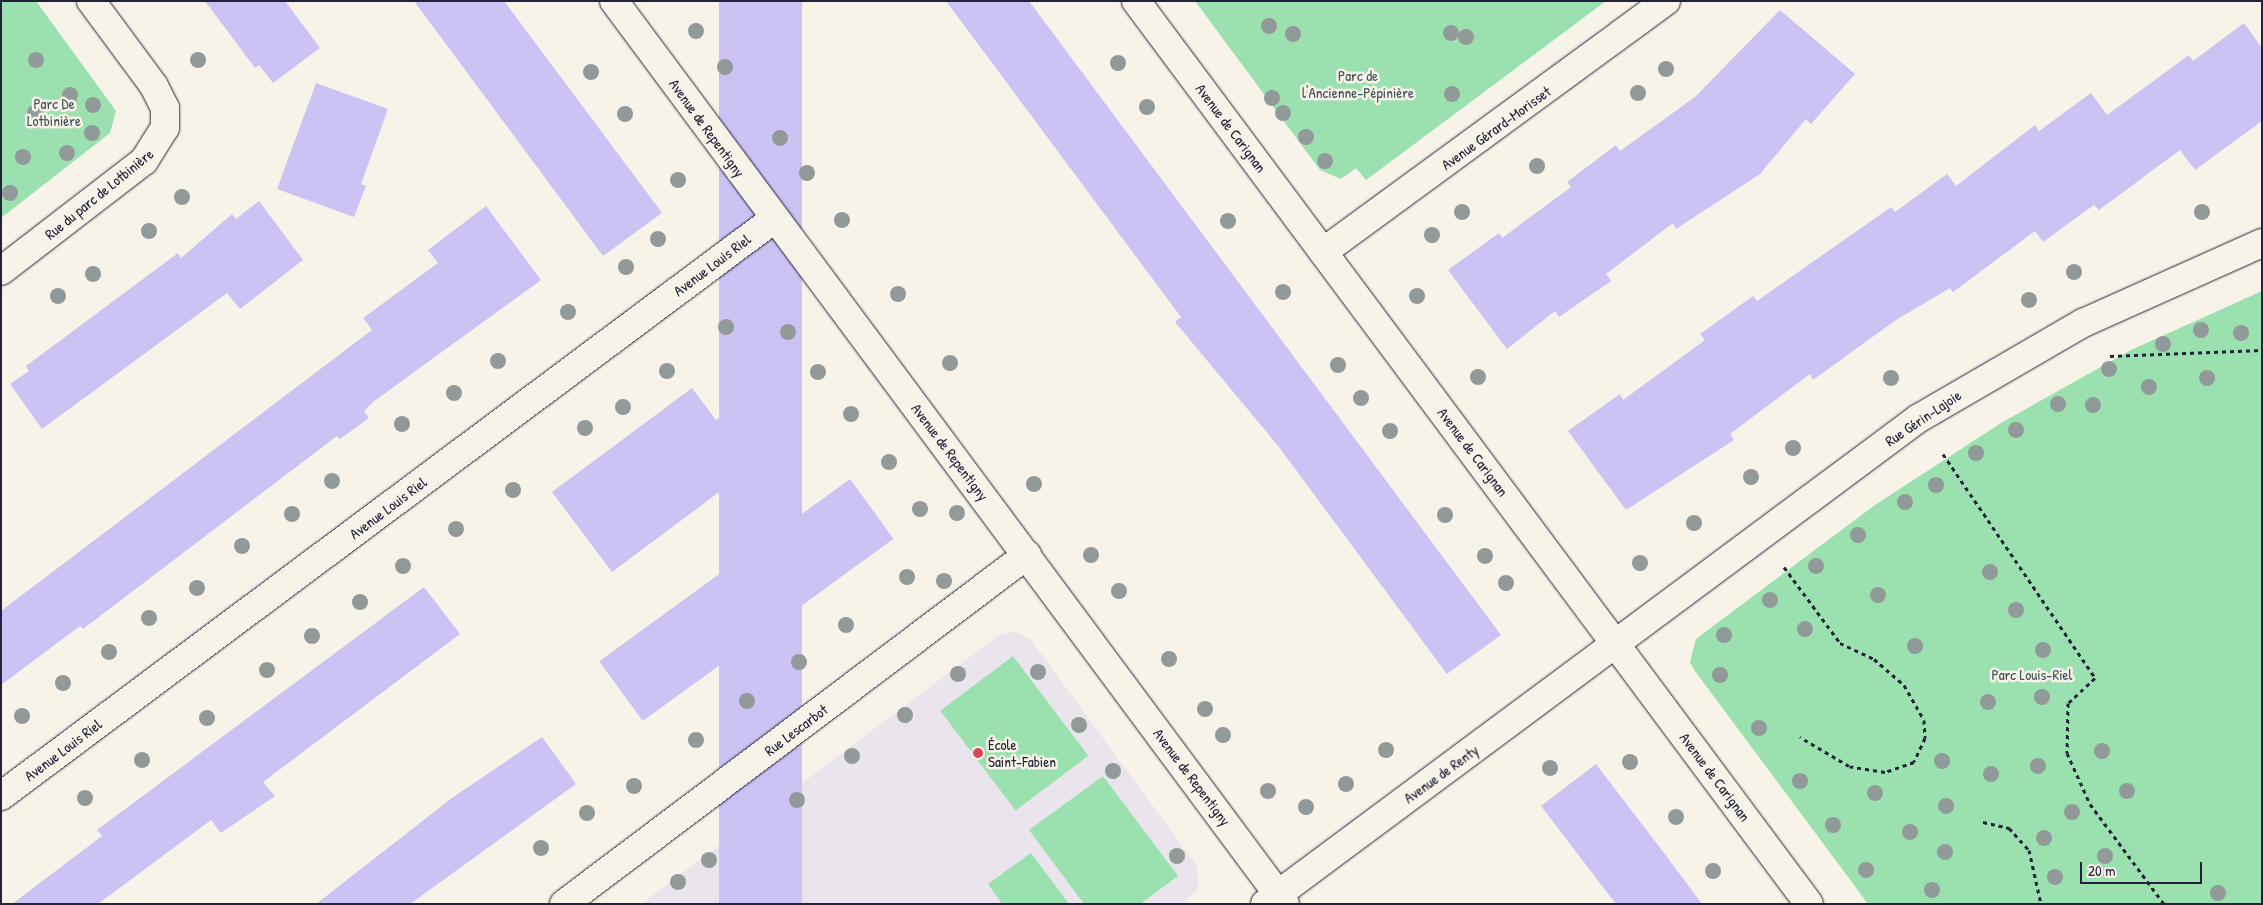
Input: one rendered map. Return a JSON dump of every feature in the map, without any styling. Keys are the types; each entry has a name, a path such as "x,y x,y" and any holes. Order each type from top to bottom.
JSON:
{"street":[{"name":"Rue du parc de Lotbinière","path":"1,271 144,161 165,128 165,108 154,86 91,1"},
{"name":"Avenue de Repentigny","path":"614,1 774,219 1027,555 1276,901"},
{"name":"Avenue de Carignan","path":"1136,1 1809,904"},
{"name":"Avenue Gérard-Morisset","path":"1324,252 1666,1"},
{"name":"Avenue Louis Riel","path":"1,796 774,219"},
{"name":"Rue Gérin-Lajoie","path":"1616,645 1919,418 2083,323 2262,243"},
{"name":"Rue Lescarbot","path":"564,904 1027,555"},
{"name":"Avenue de Renty","path":"1276,901 1616,645"}],"path":[{"path":"2110,356 2262,350"},
{"path":"1943,454 2096,678 2068,703 2067,753 2090,804 2164,904"},
{"path":"1784,567 1840,643 1874,659 1904,686 1924,720 1925,738 1914,762 1885,772 1849,766 1800,737"},
{"path":"1983,822 2009,828 2029,850 2041,904"}],"shaded area":[{"name":"École Saint-Fabien","path":"1014,631 1031,640 1197,866 1198,888 1183,904 641,904 999,635"}],"green space":[{"name":"Parc De Lotbinière","path":"1,1 36,1 116,111 110,133 1,218"},
{"name":"Parc de l'Ancienne-Pépinière","path":"1195,1 1606,1 1366,180 1356,168 1341,179 1320,170"},
{"name":"Parc Louis-Riel","path":"2262,291 2262,904 1868,904 1695,671 1690,662 1696,639 1875,505 2001,423 2131,350"},
{"path":"1013,656 1088,756 1016,811 940,711"},
{"path":"1103,776 1178,876 1140,904 1084,904 1029,830"},
{"path":"1031,853 1069,904 1002,904 988,884"}],"building":[{"path":"205,1 285,1 320,48 273,83 259,65 255,68"},
{"path":"414,1 504,1 662,213 603,256"},
{"path":"719,1 802,1 802,904 719,904"},
{"path":"946,1 1029,1 1501,635 1447,674 1279,447 1175,322 1181,317"},
{"path":"1780,10 1855,74 1811,124 1806,119 1760,174 1676,229 1673,223 1606,274 1611,281 1559,317 1555,311 1507,349 1448,270 1499,233 1502,238 1571,187 1567,182 1616,145 1620,151 1695,97"},
{"path":"2244,23 2262,48 2262,121 2195,170 2180,150 2099,210 2094,205 2043,242 2035,231 1953,292 1950,288 1896,320 1813,380 1810,374 1730,434 1734,440 1626,510 1568,431 1620,394 1623,400 1705,340 1700,334 1753,296 1757,301 1891,207 1895,212 1947,174 1956,186 2035,125 2039,131 2091,93 2107,115 2189,55 2193,61"},
{"path":"316,83 388,109 361,184 366,186 354,217 277,189"},
{"path":"259,201 303,260 240,309 227,293 42,429 10,384 29,371 26,366 178,253 181,258 232,214 236,219"},
{"path":"486,206 541,280 373,402 364,411 369,418 340,439 337,436 83,629 80,626 1,685 1,611 372,330 363,318 438,263 428,250"},
{"path":"761,387 797,434 612,572 552,492 692,388 716,420"},
{"path":"850,479 893,539 643,721 599,661"},
{"path":"424,587 460,634 263,782 275,796 221,833 211,820 98,904 12,904 102,836 97,830"},
{"path":"542,737 576,784 410,904 316,904 452,798"},
{"path":"1596,764 1702,904 1616,904 1541,806"}],"place":[{"name":"École Saint-Fabien","path":"978,753"}]}
